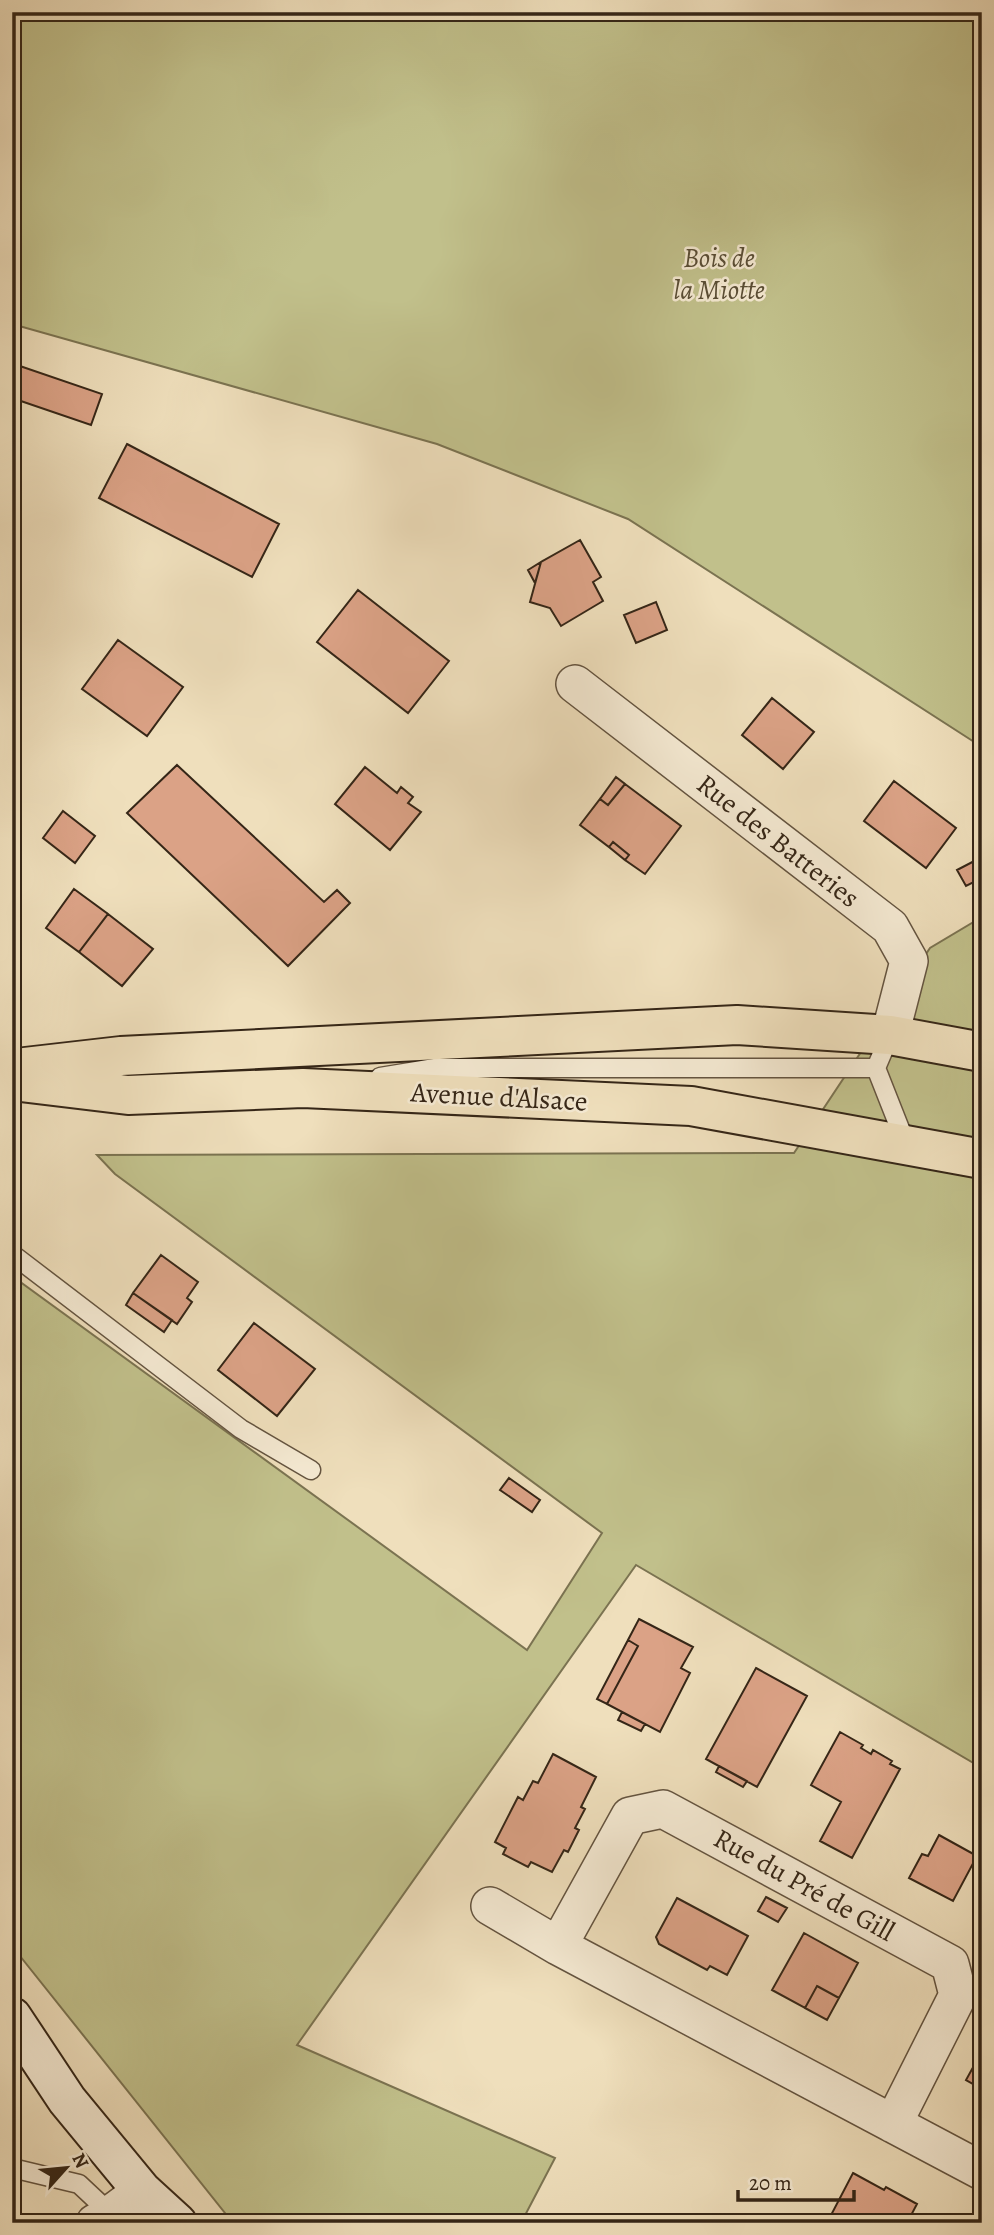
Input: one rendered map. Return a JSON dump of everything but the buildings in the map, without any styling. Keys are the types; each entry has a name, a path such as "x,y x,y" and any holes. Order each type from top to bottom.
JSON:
{"main road":[{"name":"Avenue d'Alsace","path":"12,1068 121,1056 737,1025 883,1051 982,1052"},
{"name":"Avenue d'Alsace","path":"12,1081 128,1095 303,1088 691,1106 982,1159"}],"street":[{"name":"Rue des Batteries","path":"575,684 890,927 909,961 883,1051"},
{"name":"Rue du Pré de Gill","path":"558,1946 630,1816 663,1808 950,1964 958,1995 893,2124"},
{"path":"490,1906 558,1946 982,2171"},
{"path":"12,2017 66,2099 142,2191 177,2223"},
{"path":"103,2218 142,2191"}],"lane":[{"path":"303,1088 435,1068 883,1051 906,1144"},
{"path":"12,1254 241,1429 311,1470"},
{"path":"12,2168 79,2184 103,2218"}],"green space":[{"name":"Bois de la Miotte","path":"12,12 982,12 982,747 628,519 437,444 12,324"},
{"path":"982,917 982,1768 636,1565 297,2045 555,2158 521,2223 233,2223 12,1946 12,1276 527,1650 602,1533 115,1174 97,1155 794,1153 930,948"}]}
